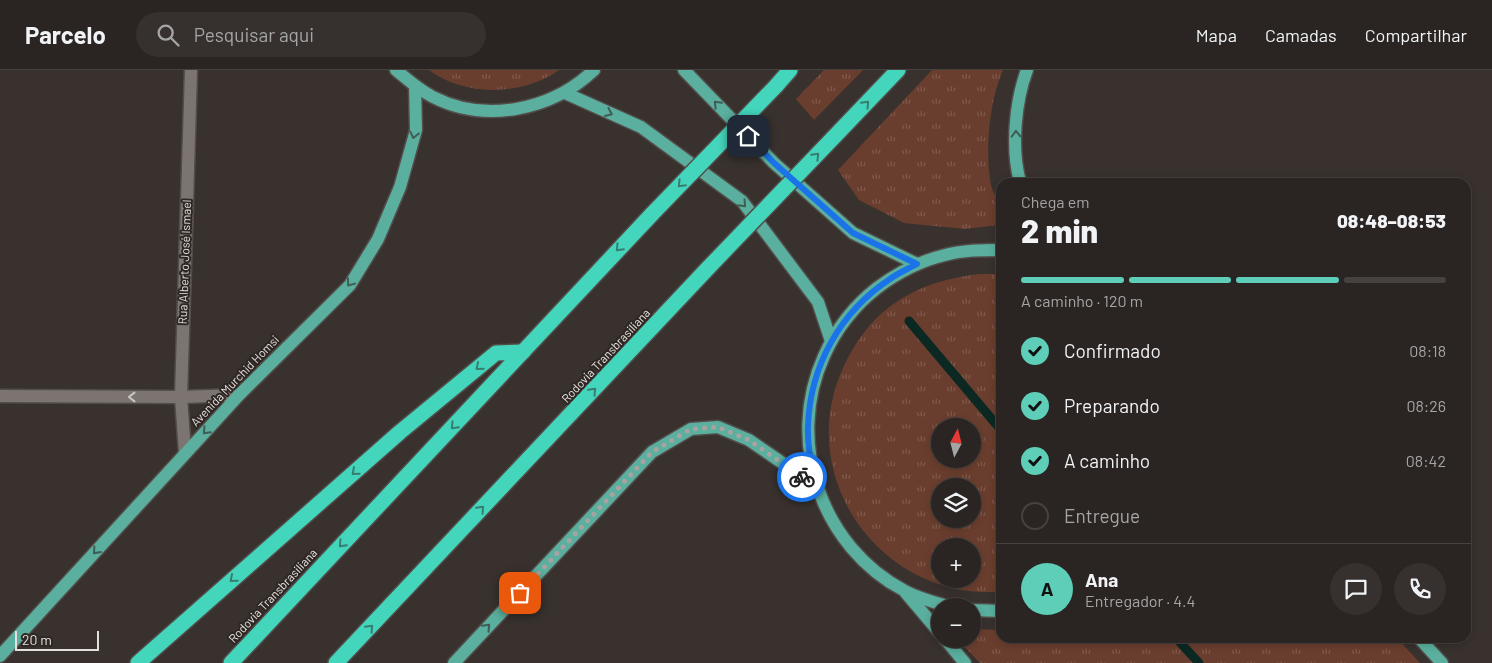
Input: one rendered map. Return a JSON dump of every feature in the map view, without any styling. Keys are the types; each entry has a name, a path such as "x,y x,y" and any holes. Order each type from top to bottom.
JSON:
{"highway":[{"name":"Rodovia Transbrasiliana","path":"231,663 653,213 790,70"},
{"name":"Rodovia Transbrasiliana","path":"336,663 709,267 898,70"},
{"path":"138,663 400,432 496,353 523,352"}],"main road":[{"path":"396,70 415,86 435,98 456,106 500,111 523,108 544,102 564,93 585,79 594,70"},
{"path":"684,70 774,163 853,233 917,264"},
{"path":"1019,178 1015,116 1027,70"},
{"name":"Avenida Murchid Homsi","path":"0,656 238,395 350,284 378,239 400,187 416,130 415,86"},
{"path":"564,93 641,127 742,201 818,302 831,341"},
{"path":"931,602 904,591 874,570 842,536 827,512 816,486 810,457 808,427 810,398 818,369 831,341 847,317 868,296 891,278 917,264 944,255 973,250 996,250"},
{"path":"454,663 652,452 691,429 718,427 749,440 816,486"},
{"path":"904,591 931,622"},
{"path":"981,610 996,611"},
{"path":"1424,643 1442,663"},
{"path":"952,648 961,661"}],"street":[{"name":"Rua Alberto José Ismael","path":"185,453 181,397 191,70"},
{"path":"0,396 181,397 238,395"}],"green space":[{"path":"429,70 559,70 545,79 529,85 512,89 494,90 476,89 459,85 443,79"},
{"path":"824,70 863,70 814,120 796,99"},
{"path":"932,70 1003,70 991,111 988,142 989,171 991,185 996,199 996,225 965,229 904,223 859,200 838,170"},
{"path":"979,274 996,274 996,592 967,591 951,588 981,588 981,538 931,538 931,580 915,574 886,554 863,530 845,502 833,470 829,437 832,402 850,353 870,325 893,304 916,291 940,282"},
{"path":"981,629 996,630 996,643 1402,643 1420,663 980,663 966,648 981,648"}],"waterway":[{"path":"909,321 996,424"},
{"path":"1181,643 1199,663"}],"way so far":[{"path":"520,593 652,452 691,429 718,427 749,440 802,477"}],"route":[{"path":"748,136 774,163 853,233 917,264 891,278 868,296 847,317 831,341 818,369 810,398 808,427 810,457 816,486 802,477"}]}
